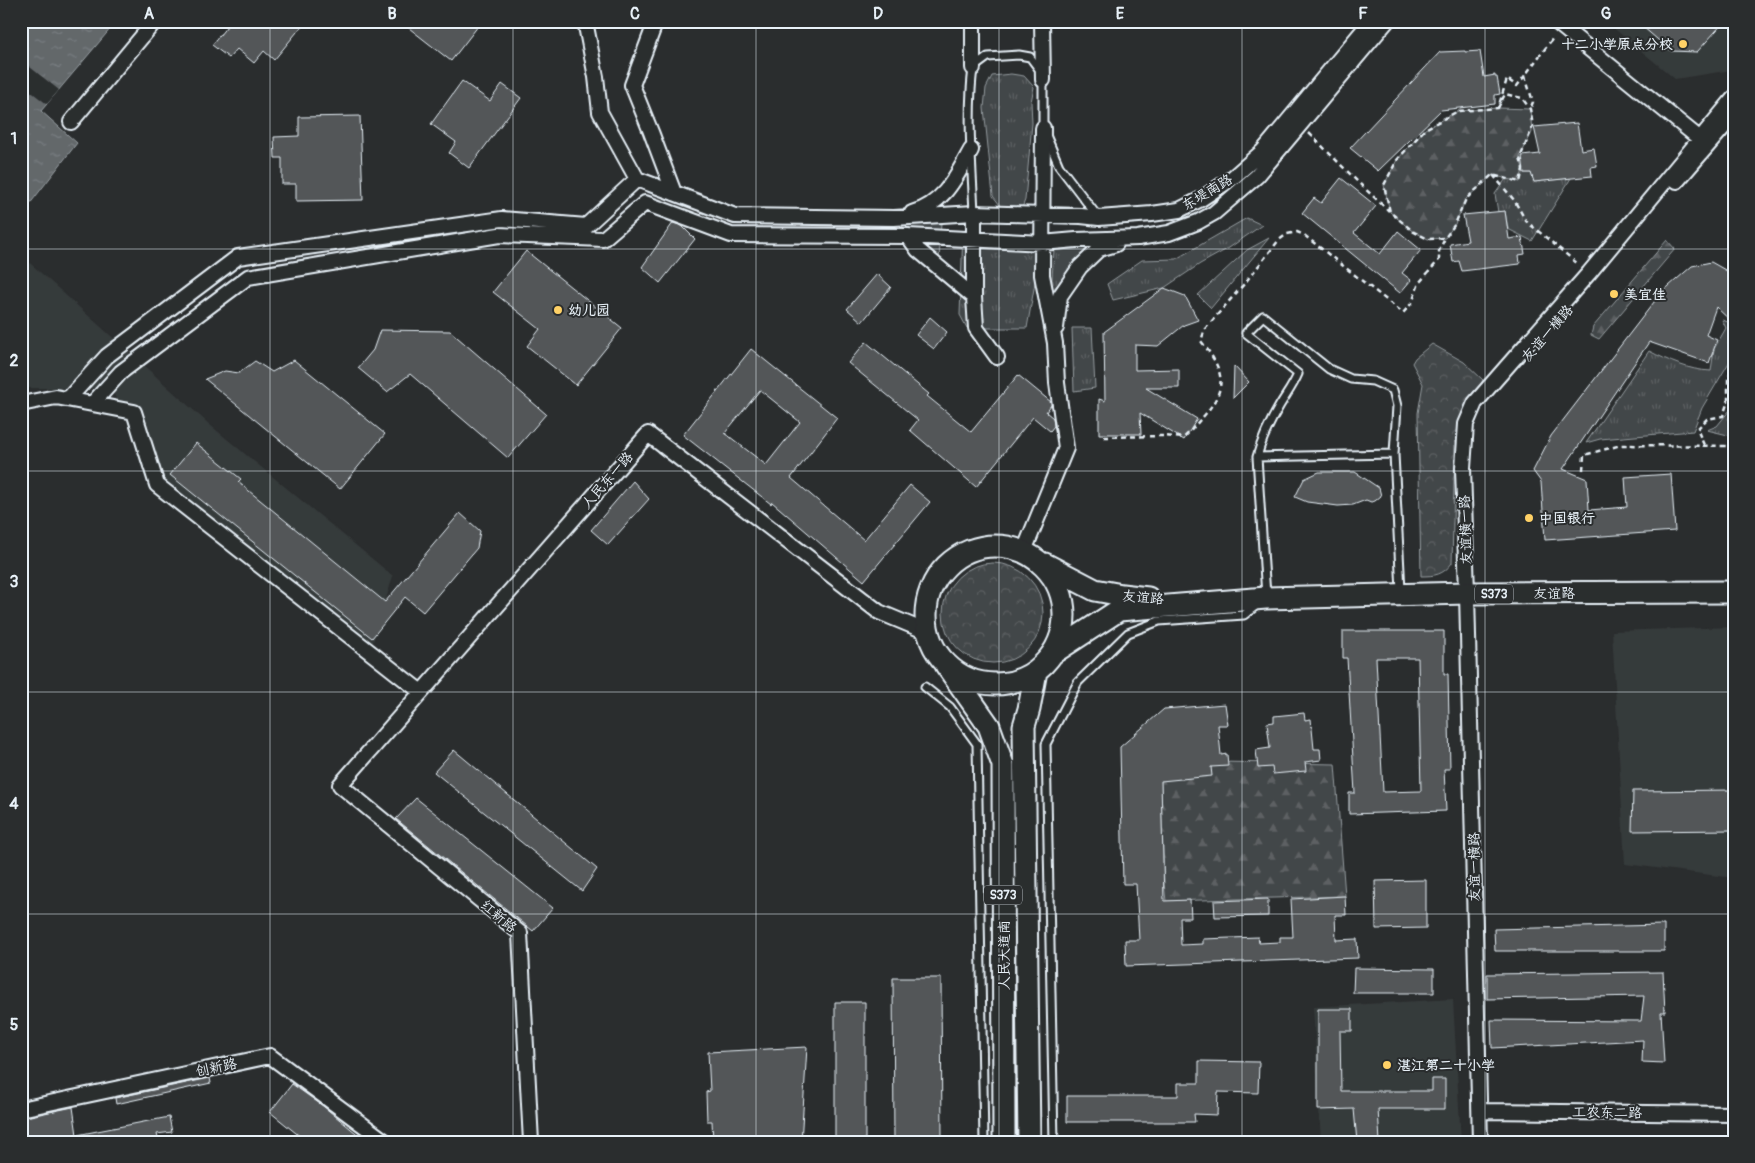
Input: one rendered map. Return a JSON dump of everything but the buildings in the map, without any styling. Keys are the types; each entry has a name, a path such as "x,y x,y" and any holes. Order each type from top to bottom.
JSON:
{"main road":[{"name":"S373","path":"1002,545 1032,556 1053,576 1062,594 1065,614 1062,635 1053,653 1036,671 1019,680 1000,684 981,683 962,676 946,664 935,650 927,632 925,610 930,588 942,569 959,555 980,546 1002,545"},
{"name":"友谊路","path":"1032,556 1095,590 1122,596 1162,599 1260,599 1401,594 1734,592"},
{"name":"友谊路","path":"1053,653 1119,610 1260,599"},
{"name":"人民大道南","path":"946,664 989,726 1003,764 1004,1142"},
{"name":"人民大道南","path":"1029,1142 1024,726 1036,671"}],"street":[{"path":"71,122 155,21"},
{"path":"585,21 596,77 600,112 638,179 734,216 894,218 930,206 951,187 971,150"},
{"path":"656,21 632,85 674,193"},
{"path":"973,21 973,68"},
{"path":"1042,21 1044,80"},
{"name":"东堤南路","path":"894,218 974,213 1099,218 1179,210 1201,199 1231,179 1263,151 1371,21"},
{"name":"东堤南路","path":"93,403 121,372 248,277 499,235 603,239 645,203 731,235 908,236 1042,243 1138,238 1170,233 1198,222 1214,213 1257,176 1387,21"},
{"path":"1558,24 1700,139"},
{"name":"友谊一横路","path":"1463,468 1466,424 1475,403 1589,273 1734,98"},
{"name":"友谊一横路","path":"1480,1142 1468,457 1474,425 1483,408 1734,115"},
{"path":"1032,556 1066,448 1057,383 1055,343 1042,276 1043,128"},
{"path":"69,398 107,356 238,257 502,220 586,226 638,179"},
{"path":"974,213 976,328 996,357"},
{"path":"908,236 918,250 974,297"},
{"path":"1055,343 1060,296 1080,267 1099,249 1138,238"},
{"path":"21,404 56,396 134,412 157,485 421,692"},
{"name":"人民东一路","path":"340,784 648,434 879,612 927,632"},
{"name":"友谊横一路","path":"1463,468 1471,594"},
{"name":"红新路","path":"340,784 520,933 531,1142"},
{"name":"创新路","path":"21,1109 270,1056 386,1142"},
{"name":"工农东二路","path":"1480,1111 1734,1114"}],"lane":[{"path":"974,213 971,150 973,68 988,57 1019,55 1030,57 1038,66 1044,80 1043,128 1059,166 1099,218"},
{"path":"1054,1142 1046,744 1078,682 1128,633 1159,621 1244,615 1260,599 1257,457 1262,438 1293,386 1298,374 1246,333 1263,316 1329,369 1351,379 1372,381 1393,390 1397,406 1394,454 1401,594"},
{"path":"1257,457 1394,454"},
{"path":"925,687 950,707 977,744 984,1142"}],"path":[{"path":"1498,108 1506,79 1517,86 1558,24"},
{"path":"1524,76 1533,102 1530,109"},
{"path":"1492,175 1520,182 1523,169 1520,158 1533,126 1530,109 1522,98 1505,94 1498,108"},
{"path":"1390,212 1384,185 1397,160 1425,129 1458,112 1498,108"},
{"path":"1300,124 1361,185 1414,232 1428,238 1445,238"},
{"path":"1104,438 1164,436 1183,438 1190,433 1216,401 1222,383 1219,370 1201,341 1205,330 1279,240 1287,234 1297,232 1304,235 1403,313 1412,303 1419,283 1439,260 1439,251 1455,224 1466,199 1492,175"},
{"path":"1492,175 1514,200 1526,221 1589,273"},
{"path":"1704,444 1698,429 1707,419 1723,416 1728,401 1728,378 1734,364"},
{"path":"1583,470 1584,455 1621,445 1704,444 1734,446"}],"shaded area":[{"name":"十二小学原点分校","path":"1605,21 1734,21 1734,67 1732,70 1675,79"},
{"path":"21,255 210,425 393,576 371,649 167,485 110,388 21,388"},
{"path":"1734,627 1734,878 1625,864 1612,631"},
{"name":"湛江第二十小学","path":"1453,999 1461,1142 1321,1142 1313,1007"}],"green space":[{"path":"1011,74 1024,76 1034,87 1031,102 1032,123 1025,200 1022,208 1003,209 993,196 984,108 986,88 992,76"},
{"path":"1498,108 1530,109 1532,132 1520,157 1523,169 1520,182 1492,175 1466,199 1455,224 1445,238 1428,239 1411,230 1390,212 1384,185 1397,160 1425,129 1458,111"},
{"path":"1513,169 1524,173 1531,173 1534,182 1571,178 1532,241 1508,229 1505,211 1498,212 1495,194"},
{"path":"894,218 941,222 939,263"},
{"path":"1247,218 1262,225 1229,248 1200,264 1164,288 1113,300 1107,284 1142,260 1176,259"},
{"path":"963,231 1042,243 1027,328 967,328 960,315"},
{"path":"1269,238 1211,308 1198,295 1247,250"},
{"path":"1667,240 1675,249 1599,339 1591,335 1593,327"},
{"path":"1095,241 1051,292 1054,250"},
{"path":"1722,320 1734,324 1734,354 1702,408 1693,431 1600,439 1586,443 1649,351 1687,367 1711,371 1714,349 1726,328"},
{"path":"1072,328 1092,328 1095,388 1074,391"},
{"path":"1432,344 1464,362 1483,380 1459,426 1455,443 1452,563 1438,574 1421,576 1418,413 1423,384 1412,363 1415,358"},
{"path":"1734,405 1734,435 1707,430 1717,426"},
{"path":"993,563 1012,567 1029,577 1039,594 1043,613 1039,632 1029,649 1012,659 993,663 974,659 957,649 947,632 943,613 947,594 957,577 974,567"},
{"path":"1160,761 1335,764 1345,896 1166,901"}],"water":[{"path":"21,21 117,21 41,111 77,143 22,214"}],"pier":[{"path":"21,60 59,90 47,104 21,84"}],"place":[{"name":"十二小学原点分校","path":"1683,44"},
{"name":"美宜佳","path":"1614,294"},
{"name":"幼儿园","path":"558,310"},
{"name":"中国银行","path":"1529,518"},
{"name":"湛江第二十小学","path":"1387,1065"}]}
